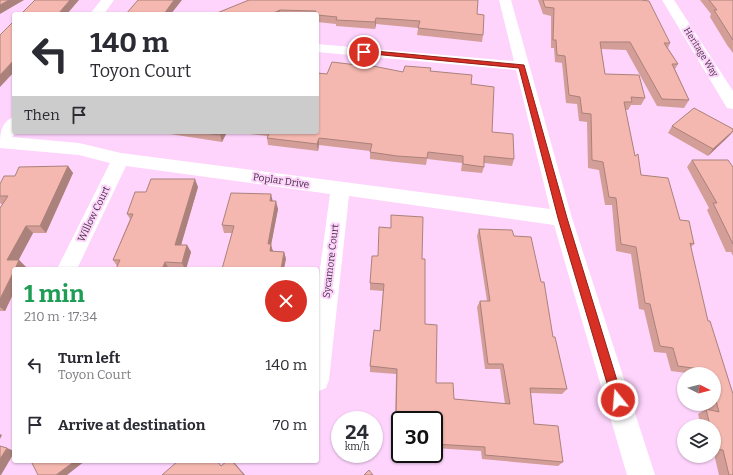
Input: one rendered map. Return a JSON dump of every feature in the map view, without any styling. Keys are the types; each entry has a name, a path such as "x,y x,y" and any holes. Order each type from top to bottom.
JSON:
{"street":[{"path":"99,12 108,0"},
{"path":"505,0 562,218 641,475"},
{"name":"Heritage Way","path":"668,0 733,104"},
{"path":"319,48 522,66"},
{"path":"0,142 12,126"},
{"name":"Poplar Drive","path":"0,142 79,149 121,159 340,190 562,218"},
{"name":"Willow Court","path":"68,267 121,159"},
{"name":"Sycamore Court","path":"319,363 340,190"}],"building":[{"path":"0,0 9,0 0,5"},
{"path":"35,0 70,0 60,12 23,12"},
{"path":"138,0 174,0 165,12 128,12"},
{"path":"249,0 478,0 477,14 484,15 483,35 418,28 420,21 376,18 375,22 336,20 337,17 319,15 319,12 316,11 280,10 276,12 219,12"},
{"path":"543,0 649,1 670,43 664,43 678,64 672,64 689,100 662,99 630,42 600,42 605,74 639,75 645,98 631,97 632,102 624,102 635,156 638,154 641,175 668,178 680,220 689,221 694,244 690,243 708,321 710,321 733,394 733,475 729,475 723,450 721,450 721,419 708,419 706,411 721,411 721,367 678,366 673,348 660,346 650,304 645,303 636,247 621,244 616,198 609,197 603,162 592,160 591,114 582,113 580,97 569,95 565,56 557,55 556,40 553,40 554,8 545,7"},
{"path":"709,0 733,0 733,40 714,10 717,10"},
{"path":"12,23 12,62 0,75 0,35"},
{"path":"332,62 357,65 358,63 403,72 405,66 431,68 430,71 472,75 471,84 494,87 492,132 513,134 514,159 484,156 484,167 463,164 463,156 428,152 427,158 397,156 370,152 372,144 319,138 317,144 267,138 269,134 319,134 319,73 327,74"},
{"path":"694,108 733,129 733,131 713,149 672,126"},
{"path":"692,160 728,160 733,167 733,244 713,203 717,203"},
{"path":"68,166 40,226 26,226 7,260 19,260 16,267 12,267 12,275 0,299 0,208 8,196 0,196 0,184 4,176 15,176 19,167"},
{"path":"151,179 195,179 175,245 187,245 182,263 165,262 163,267 117,267 120,260 113,260 133,214 127,214 135,192 146,192"},
{"path":"231,193 271,194 270,201 276,201 268,244 271,244 270,251 284,252 281,267 223,267 234,226 222,225"},
{"path":"391,215 423,217 422,259 425,259 425,324 437,325 436,383 453,383 454,399 510,404 503,364 488,364 480,301 490,301 479,229 512,230 514,236 531,237 541,282 544,282 553,337 555,337 567,389 530,388 534,424 558,426 563,462 485,455 485,447 443,445 443,411 396,411 397,369 370,366 374,330 380,331 384,284 370,283 372,256 378,256 379,227 391,228"},
{"path":"0,446 7,448 0,459"},
{"path":"32,463 72,463 56,475 38,475"},
{"path":"176,463 219,463 221,466 225,463 234,463 244,475 162,475"},
{"path":"369,470 373,475 364,475"}],"route":[{"path":"364,52 522,66 562,218 618,400"}]}
